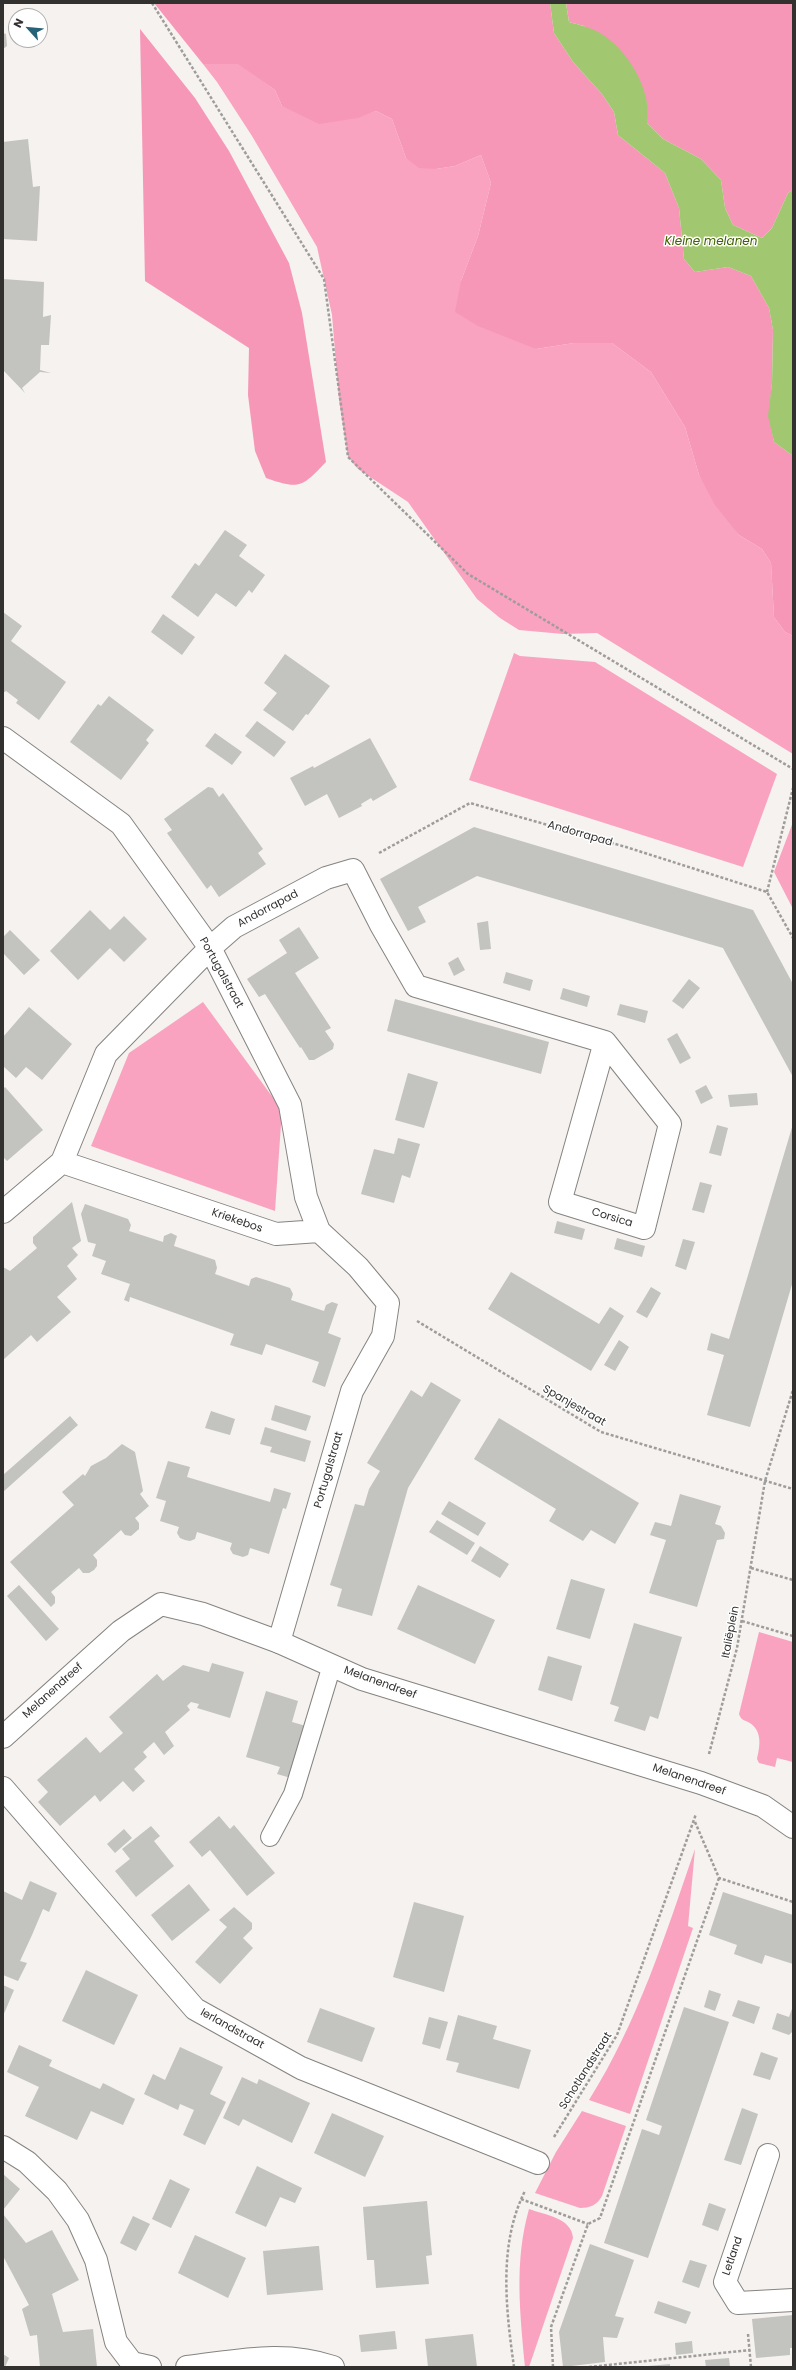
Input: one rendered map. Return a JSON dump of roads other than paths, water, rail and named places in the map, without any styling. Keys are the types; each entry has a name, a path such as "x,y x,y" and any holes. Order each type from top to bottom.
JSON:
{"street":[{"name":"Portugalstraat","path":"3,738 122,824 210,948 290,1105 306,1197 319,1231 358,1267 388,1303 382,1336 352,1391 280,1642"},
{"name":"Andorrapad","path":"210,948 234,927 326,878 353,870 381,925 416,986 606,1042"},
{"path":"3,1212 62,1162 106,1054 210,948"},
{"name":"Corsica","path":"606,1042 670,1124 644,1228 560,1202 606,1042"},
{"name":"Kriekebos","path":"62,1162 276,1234 319,1231"},
{"name":"Melanendreef","path":"3,1737 120,1631 161,1604 203,1614 280,1642 362,1679 701,1783 763,1806 793,1827"},
{"name":"Ierlandstraat","path":"3,1788 195,2009 302,2068 538,2162"},
{"path":"3,2147 27,2162 57,2192 78,2220 96,2260 116,2342 132,2363 150,2367"},
{"name":"Letland","path":"768,2154 725,2282 738,2304 793,2300"},
{"path":"187,2367 278,2357 311,2360 333,2367"}],"lane":[{"path":"270,1837 294,1794 332,1665"}],"water":[{"name":"Kleine melanen","path":"550,3 566,3 569,22 602,34 626,56 644,89 647,104 647,123 663,139 701,159 721,180 725,208 733,225 762,238 772,228 788,193 793,190 793,456 774,442 768,416 772,383 773,330 769,308 751,276 728,267 695,272 684,259 679,208 665,173 618,135 614,112 602,94 573,62 554,33"}]}
